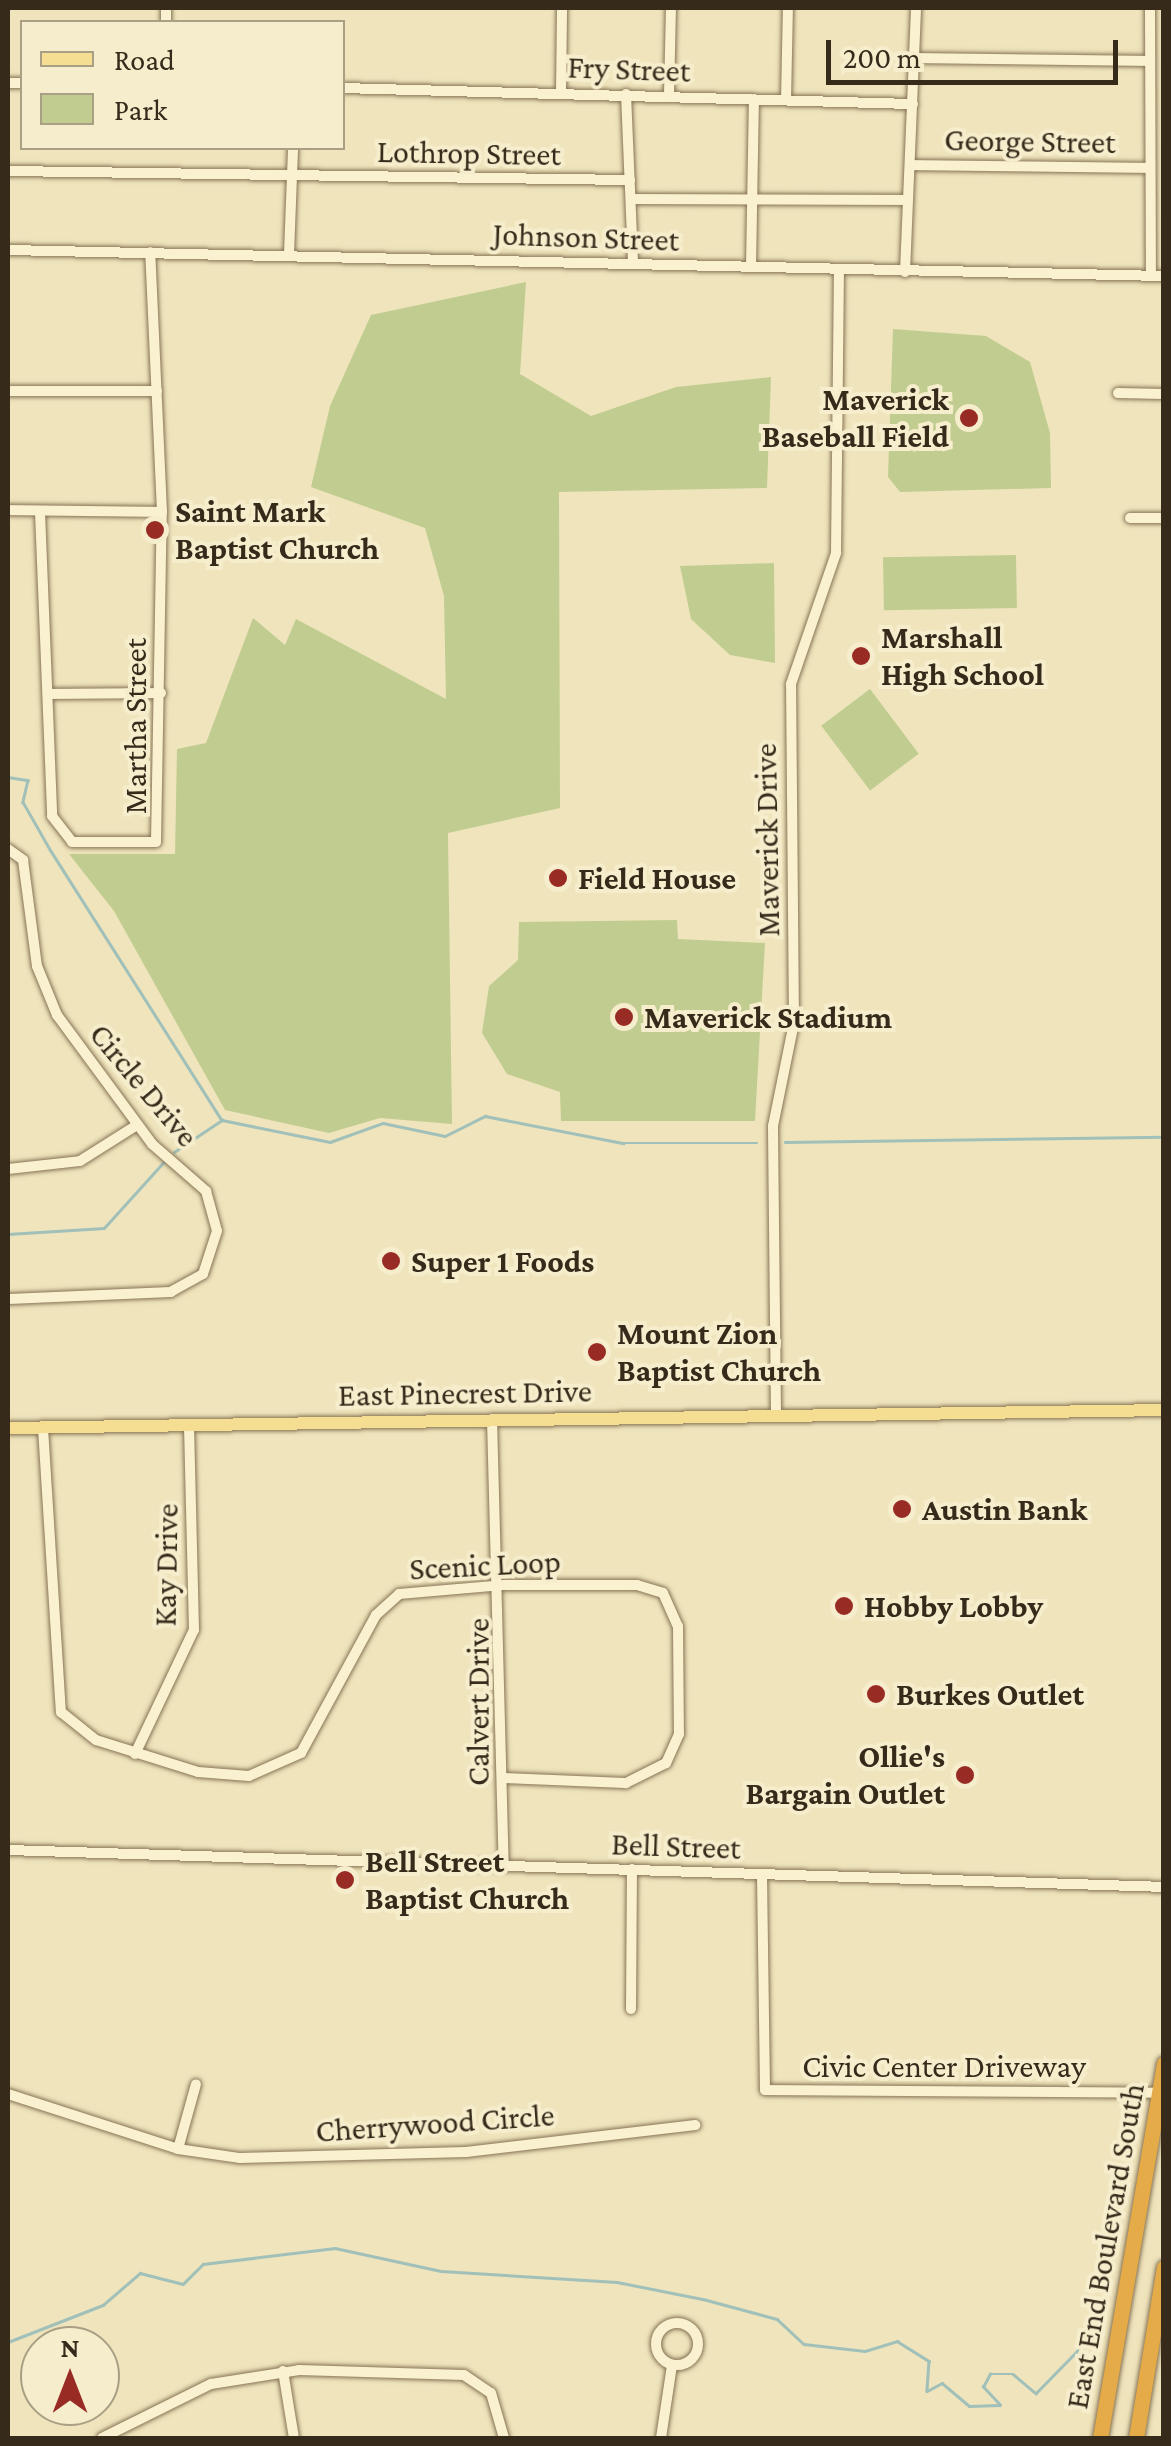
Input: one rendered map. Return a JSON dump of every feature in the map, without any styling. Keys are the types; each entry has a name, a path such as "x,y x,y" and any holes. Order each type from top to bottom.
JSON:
{"highway":[{"name":"East End Boulevard South","path":"1100,2438 1164,2063"},
{"path":"1129,2261 1164,2267"},
{"name":"East End Boulevard South","path":"1136,2438 1164,2267"}],"main road":[{"name":"East Pinecrest Drive","path":"8,1428 1164,1410"}],"street":[{"path":"561,92 562,8"},
{"path":"669,95 671,8"},
{"path":"786,100 788,8"},
{"path":"905,272 916,8"},
{"path":"1150,8 1150,168 1158,275"},
{"path":"916,58 1149,61"},
{"name":"Fry Street","path":"345,88 913,104"},
{"path":"626,94 633,263"},
{"path":"751,267 754,99"},
{"path":"290,254 293,150"},
{"name":"George Street","path":"910,164 1150,168"},
{"name":"Lothrop Street","path":"8,171 630,180"},
{"path":"631,200 908,200"},
{"name":"Johnson Street","path":"8,250 1158,275"},
{"name":"Martha Street","path":"48,694 50,808 62,836 78,843 159,838 162,512 150,252"},
{"name":"Maverick Drive","path":"776,1415 773,1126 794,1024 791,684 836,553 839,270"},
{"path":"8,391 158,391"},
{"path":"1118,394 1164,394"},
{"path":"8,510 162,512"},
{"path":"40,512 48,694 160,693"},
{"path":"1130,518 1164,518"},
{"name":"Circle Drive","path":"8,849 23,860 48,996 138,1125 210,1198 217,1238 208,1266 162,1295 8,1299"},
{"path":"8,1169 80,1161 138,1125"},
{"name":"Calvert Drive","path":"492,1419 503,1585 504,1865"},
{"name":"Kay Drive","path":"136,1754 194,1630 190,1425"},
{"name":"Scenic Loop","path":"42,1428 58,1704 87,1736 136,1754 228,1777 278,1768 313,1739 388,1601 419,1588 503,1585 663,1593 678,1619 679,1726 670,1758 645,1778 504,1778"},
{"name":"Bell Street","path":"8,1850 1164,1887"},
{"path":"632,1870 632,2009"},
{"name":"Civic Center Driveway","path":"762,1874 765,2090 1159,2093"},
{"path":"178,2148 196,2084"},
{"name":"Cherrywood Circle","path":"8,2094 178,2148 240,2158 452,2152 695,2125"},
{"path":"662,2438 672,2365 657,2340 682,2324 698,2349 672,2365"},
{"path":"284,2370 294,2438"},
{"path":"102,2438 126,2433 210,2384 284,2370 464,2375 491,2393 504,2438"}],"green space":[{"path":"526,282 520,374 591,416 676,387 771,377 767,488 559,492 560,808 448,833 452,1124 380,1118 329,1133 225,1110 114,911 69,854 175,854 177,749 206,743 253,618 285,645 296,619 446,699 444,596 425,528 311,487 330,406 371,315"},
{"name":"Maverick Baseball Field","path":"893,329 986,336 1030,362 1050,433 1051,488 900,492 888,477"},
{"path":"1016,555 1017,608 884,610 883,557"},
{"path":"774,563 775,663 730,655 691,619 680,566"},
{"path":"870,689 919,754 870,790 821,726"},
{"name":"Maverick Stadium","path":"677,920 678,939 765,943 755,1121 561,1121 560,1092 507,1074 482,1033 489,986 518,960 519,922"}],"waterway":[{"path":"8,777 28,780 23,802 222,1120 330,1142 383,1123 445,1136 485,1116 623,1143 757,1143"},
{"path":"174,1152 222,1120"},
{"path":"785,1142 1164,1137"},
{"path":"8,1234 104,1228 163,1163"},
{"path":"8,2342 103,2305 140,2273 183,2284 203,2264 335,2248 441,2271 617,2282 703,2299 777,2319 804,2344 865,2351 897,2341 929,2361 927,2391 942,2383 969,2406 1000,2405 983,2387 990,2374 1013,2374 1036,2393 1079,2349"}],"place":[{"name":"Maverick Baseball Field","path":"969,418"},
{"name":"Saint Mark Baptist Church","path":"155,530"},
{"name":"Marshall High School","path":"861,656"},
{"name":"Field House","path":"558,878"},
{"name":"Maverick Stadium","path":"624,1017"},
{"name":"Super 1 Foods","path":"391,1261"},
{"name":"Mount Zion Baptist Church","path":"597,1352"},
{"name":"Austin Bank","path":"902,1509"},
{"name":"Hobby Lobby","path":"844,1606"},
{"name":"Burkes Outlet","path":"876,1694"},
{"name":"Ollie's Bargain Outlet","path":"965,1775"},
{"name":"Bell Street Baptist Church","path":"345,1880"}]}
